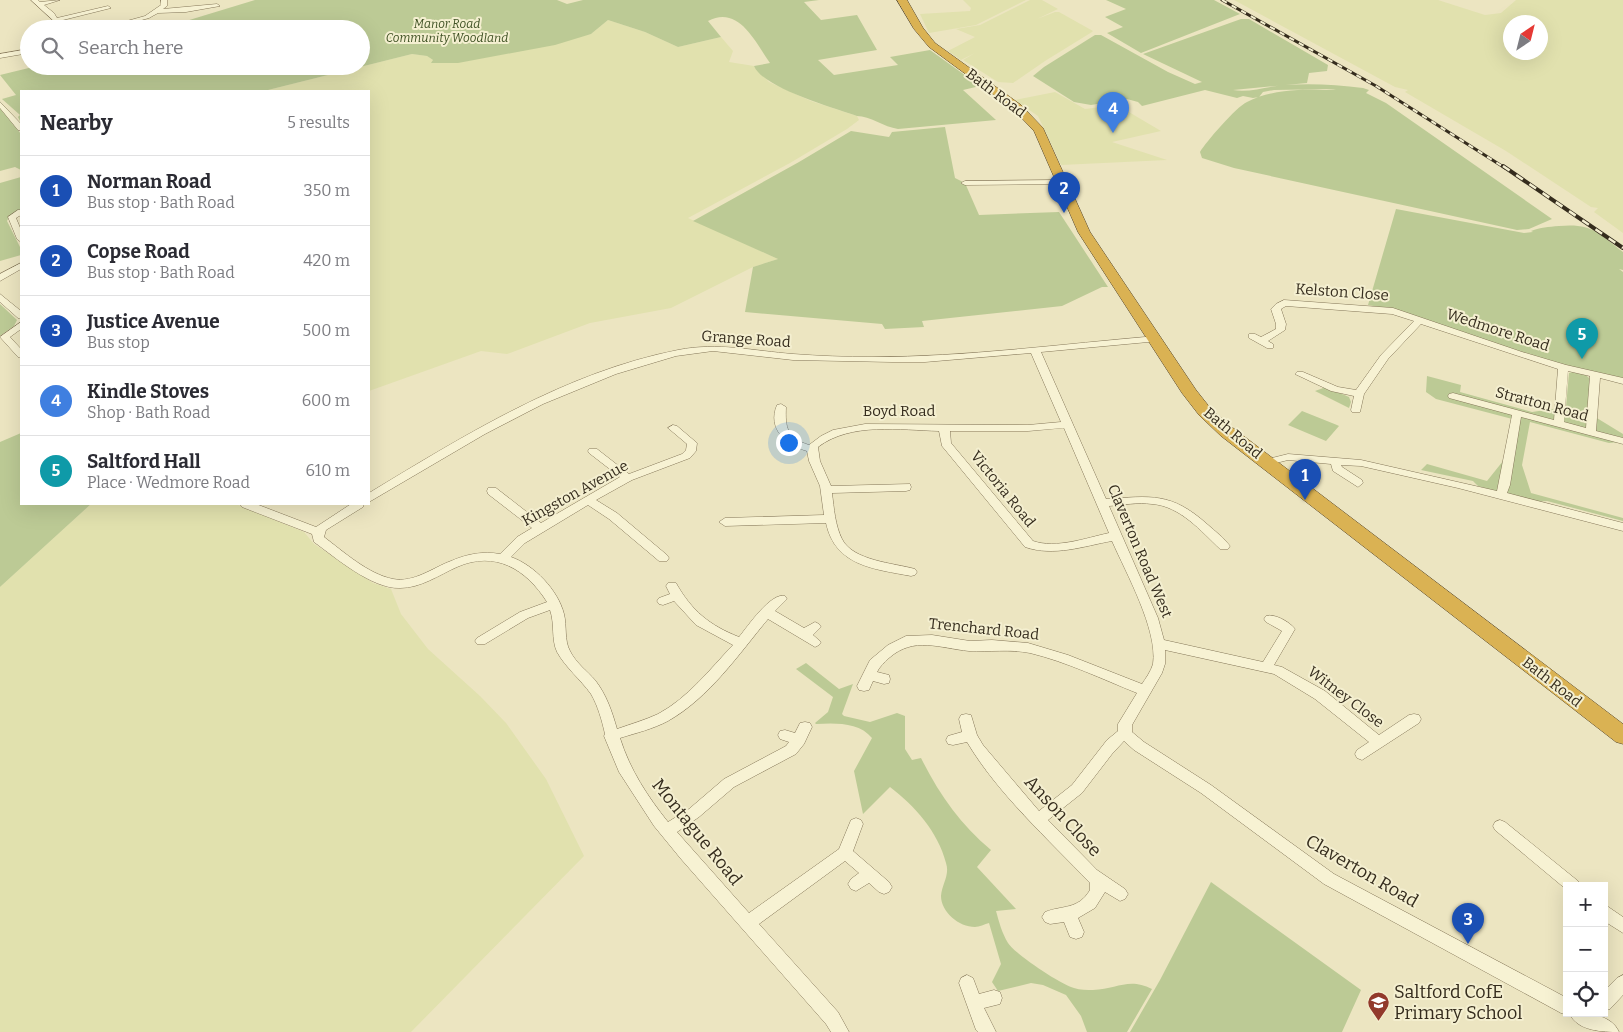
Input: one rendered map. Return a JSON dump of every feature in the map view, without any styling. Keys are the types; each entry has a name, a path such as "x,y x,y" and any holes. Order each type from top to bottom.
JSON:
{"highway":[{"name":"Bath Road","path":"902,0 919,29 932,45 1011,102 1039,130 1084,232 1190,393 1205,412 1227,432 1623,736"}],"street":[{"path":"37,2 57,0"},
{"path":"159,11 164,6 164,0"},
{"path":"37,2 52,14 55,20 108,8"},
{"path":"137,20 159,11 186,10 213,5"},
{"path":"0,56 20,53"},
{"path":"0,104 20,127"},
{"path":"965,183 1062,182"},
{"path":"20,213 12,217 20,237"},
{"path":"0,278 20,267"},
{"path":"0,297 20,315"},
{"name":"Kelston Close","path":"1261,341 1280,330 1281,324 1276,309 1284,303 1393,310 1420,320"},
{"path":"1356,410 1359,394 1384,357 1420,320"},
{"name":"Wedmore Road","path":"1420,320 1563,367 1623,381"},
{"path":"20,326 2,338 20,354"},
{"name":"Grange Road","path":"370,497 477,433 521,409 569,387 619,369 676,353 716,349 792,357 888,360 1035,350 1156,339"},
{"name":"Claverton Road West","path":"1035,350 1152,618 1159,644 1159,664 1127,720 1124,729 1125,734"},
{"path":"1559,424 1563,367"},
{"path":"1300,374 1335,389 1351,394 1359,394"},
{"path":"1591,433 1595,375"},
{"name":"Stratton Road","path":"1453,396 1623,441"},
{"path":"784,412 780,425 785,437 798,446 812,449 813,457 824,478 836,540 846,552 860,559 900,565 911,572"},
{"path":"1501,495 1505,485 1517,413"},
{"name":"Boyd Road","path":"812,449 826,438 850,428 878,426 1028,428 1068,425"},
{"name":"Victoria Road","path":"944,427 946,444 1029,544 1034,547 1047,548 1116,536"},
{"name":"Kingston Avenue","path":"503,558 516,544 628,478 686,456 691,451 692,443 681,430"},
{"path":"593,451 628,478"},
{"path":"1268,462 1288,457 1335,460 1411,473 1623,526"},
{"path":"1335,460 1337,469 1358,483"},
{"path":"826,490 899,485"},
{"path":"489,502 496,493 541,529"},
{"path":"589,500 613,516 659,554 665,543"},
{"path":"1102,504 1151,500 1171,504 1182,510 1225,546"},
{"path":"249,505 318,532 322,527 357,505"},
{"path":"725,522 738,525 831,518"},
{"name":"Montague Road","path":"318,532 318,539 379,579 400,584 416,580 465,558 482,556 503,558 520,567 540,585 554,604 564,651 597,693 611,736 625,768 667,831 832,1018 841,1032"},
{"path":"664,601 674,591 691,614 703,625 741,643"},
{"path":"611,736 654,721 677,708 741,643 766,612 781,599"},
{"path":"481,642 488,631 554,604"},
{"path":"766,612 815,642"},
{"path":"1267,666 1294,631 1270,619"},
{"path":"804,635 815,626"},
{"name":"Trenchard Road","path":"884,679 866,680 882,655 898,644 919,639 970,646 992,645 1028,648 1063,658 1145,691"},
{"name":"Witney Close","path":"1159,644 1267,666 1287,674 1320,694 1379,742"},
{"name":"Anson Close","path":"966,719 970,736 1023,804 1092,874 1099,886 1096,896 1084,907 1069,916"},
{"name":"Witney Close","path":"1362,754 1414,719"},
{"path":"667,831 694,813 729,783 787,753 802,734 785,735"},
{"path":"1038,819 1084,783 1110,745 1125,734"},
{"name":"Claverton Road","path":"1125,734 1135,743 1206,789 1329,879 1563,1005"},
{"path":"953,740 970,736"},
{"path":"748,923 845,853 856,824"},
{"path":"1500,826 1568,882"},
{"path":"845,853 870,872 884,887"},
{"path":"856,884 870,872"},
{"path":"1092,874 1120,894"},
{"path":"1608,914 1623,926"},
{"path":"1050,917 1069,916 1076,932"},
{"path":"967,983 982,1024 988,1032"},
{"path":"1608,999 1623,983"},
{"path":"973,1002 994,998"},
{"path":"1591,1017 1610,1032"}],"green space":[{"name":"Manor Road Community Woodland","path":"255,0 557,0 567,4 583,0 819,0 804,2 821,20 857,15 877,50 818,60 834,75 898,65 890,57 930,50 980,86 963,90 996,120 898,129 800,96 771,82 760,74 754,66 770,63 745,28 729,18 719,17 708,21 721,37 678,47 645,32 608,20 591,34 555,45 458,63 431,63 433,60 427,56 412,54 370,64 370,20 189,20"},
{"path":"963,0 1026,0 976,25 929,33 920,14 970,11 971,8"},
{"path":"1030,0 1042,0 1058,9 1037,19 1059,12 1093,31 1013,83 998,82 963,60 975,53 961,60 948,51 975,37 956,29 980,25"},
{"path":"1106,0 1214,0 1240,14 1141,53 1107,33 1123,27 1105,17 1126,9"},
{"path":"1234,0 1438,0 1485,15 1501,13 1516,0 1623,0 1623,233 1594,212 1598,208 1591,207 1506,151 1405,92 1408,90 1395,87"},
{"path":"1241,19 1249,19 1328,65 1327,71 1309,73 1307,83 1233,90 1246,91 1305,84 1344,86 1369,90 1366,93 1386,103 1552,219 1529,229 1517,230 1234,168 1202,158 1200,152 1222,125 1242,105 1258,97 1243,96 1237,98 1205,90 1142,106 1138,102 1127,99 1091,105 1074,102 1033,76 1095,35 1101,35 1168,72 1195,84 1202,82 1143,54","holes":["1336,89 1292,90 1259,97 1263,92 1274,90"]},
{"path":"608,20 645,32 678,47 721,37 733,51 729,62 754,66 769,82 811,101 857,116 859,120 790,163 688,218 778,259 753,267 671,308 590,323 507,354 481,351 370,391 370,90 268,90 328,75 370,75 370,64 412,54 427,56 433,60 591,34"},
{"path":"20,70 20,75 328,75 268,90 20,90 20,115 2,99 16,95 0,75"},
{"path":"1055,92 1085,109 1117,105 1161,131 1112,142 1167,160 1061,165 1038,116 1015,100"},
{"path":"0,108 20,133 20,170 15,167 0,171"},
{"path":"945,127 955,178 965,183 979,215 1059,212 1108,287 1102,287 1062,306 922,321 924,327 885,329 882,324 745,312 753,267 778,259 693,221 851,131 889,137 892,132"},
{"path":"20,177 20,212 9,217 7,221 20,247 20,255 0,261 0,183"},
{"path":"1396,209 1524,233 1533,232 1531,231 1545,227 1579,226 1594,231 1607,240 1623,252 1623,270 1619,269 1623,272 1623,379 1565,365 1420,318 1368,305"},
{"path":"0,304 17,320 14,326 0,336"},
{"path":"1569,373 1586,375 1590,379 1587,412 1623,434 1623,438 1617,436 1619,442 1609,443 1530,422 1522,465 1531,493 1623,518 1623,521 1547,501 1521,499 1478,486 1473,481 1421,470 1427,464 1487,481 1503,461 1520,421 1436,399 1426,392 1427,376 1461,385 1460,392 1532,412 1566,407"},
{"path":"1326,387 1349,397 1351,402 1349,408 1315,391"},
{"path":"1302,411 1339,426 1326,441 1288,425"},
{"path":"20,433 20,505 90,505 0,587 0,442"},
{"path":"90,505 238,505 304,532 314,544 373,583 391,589 401,614 428,649 480,696 506,723 546,779 584,856 411,1032 0,1032 0,587"},
{"path":"806,663 839,689 853,684 842,714 844,716 870,722 897,713 905,716 905,749 912,760 921,758 951,808 991,850 977,867 1016,909 996,911 1004,935 1012,948 1049,975 1074,988 1093,990 1136,984 1152,989 1127,1032 1087,1032 1081,1016 1066,995 1043,985 1031,983 998,991 992,982 1001,964 989,923 975,927 963,924 952,918 944,908 941,896 946,876 946,863 931,830 917,811 890,787 863,814 854,771 872,738 854,726 815,723 828,712 833,697 796,669"},
{"path":"1211,882 1361,990 1342,1032 1130,1032 1160,980"}],"railway":[{"path":"1222,0 1376,86 1505,168"},
{"path":"1503,166 1623,248"}],"place":[{"name":"Kindle Stoves","path":"1113,133"},
{"name":"Copse Road","path":"1064,213"},
{"name":"Saltford Hall","path":"1582,359"},
{"name":"Norman Road","path":"1305,500"},
{"name":"Justice Avenue","path":"1468,944"},
{"name":"Saltford CofE Primary School","path":"1378,1021"}]}
